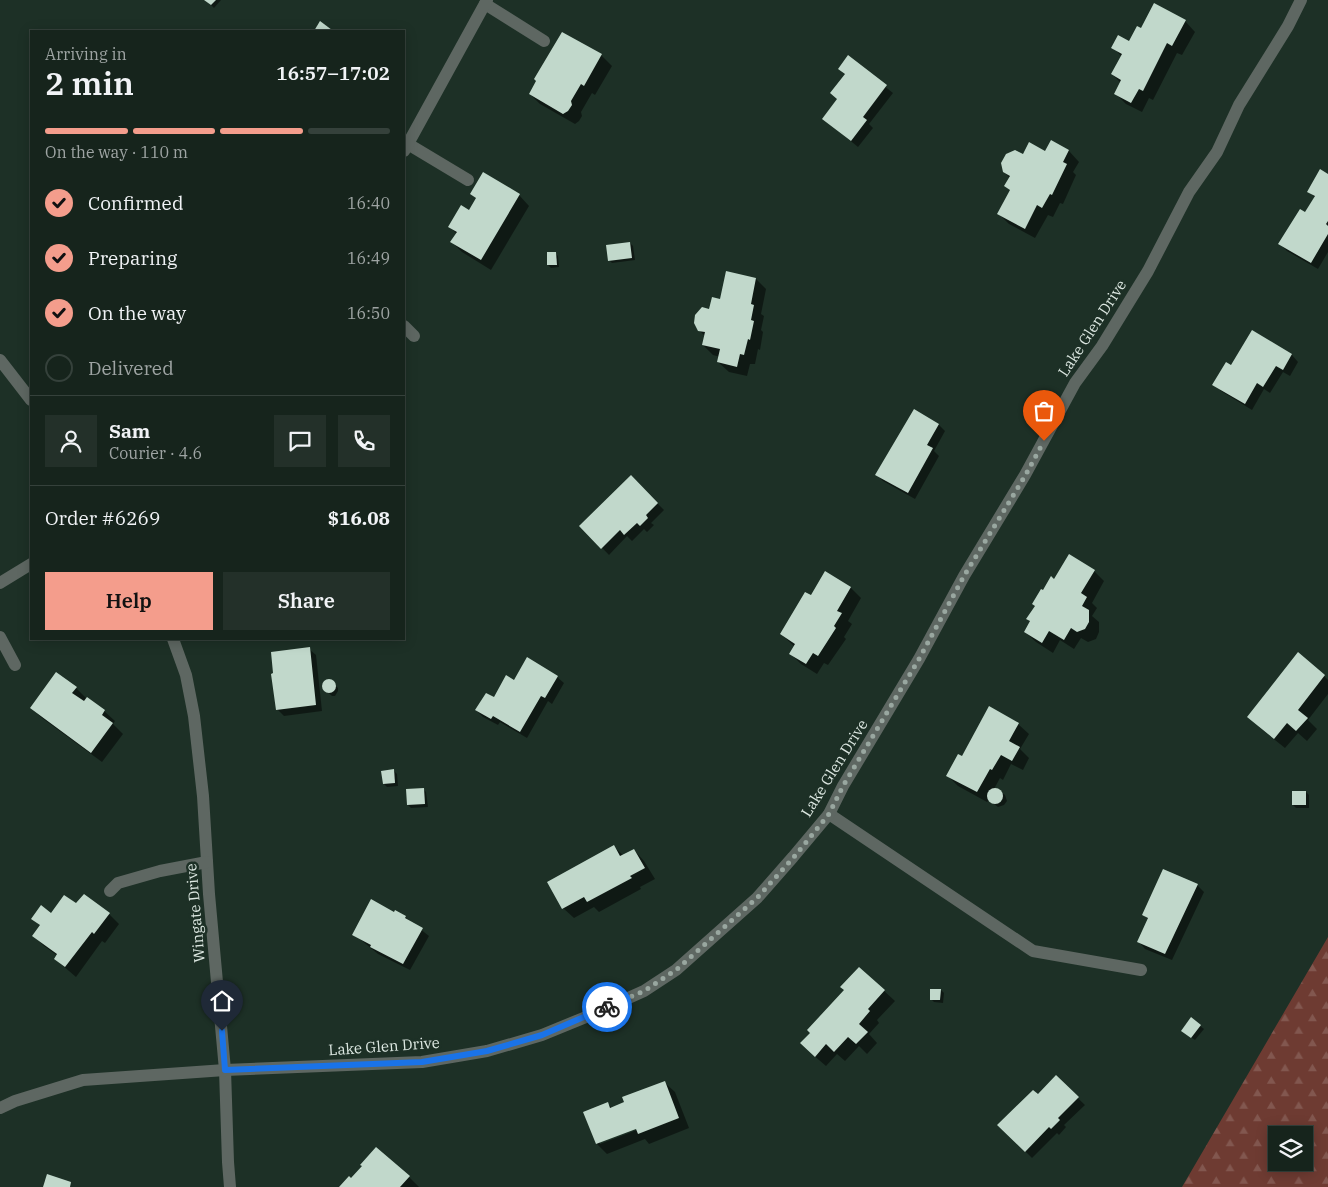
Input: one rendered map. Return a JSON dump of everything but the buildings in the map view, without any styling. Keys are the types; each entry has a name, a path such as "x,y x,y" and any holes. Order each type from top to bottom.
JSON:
{"street":[{"name":"Lake Glen Drive","path":"0,1108 15,1101 83,1080 225,1070 422,1062 487,1051 542,1035 586,1017 644,991 676,970 757,898 829,814 843,786 919,659 964,576 1025,476 1075,383 1102,346 1148,271 1189,192 1217,152 1239,105 1288,26 1301,0"},
{"path":"468,180 407,139 486,2 544,41"},
{"path":"405,327 414,336"},
{"path":"0,360 30,399"},
{"path":"0,582 30,565"},
{"path":"0,637 15,665"},
{"name":"Wingate Drive","path":"173,640 186,675 194,716 203,796 225,1070 230,1187"},
{"path":"829,814 1033,951 1141,970"},
{"path":"110,891 118,883 160,871 207,862"}],"green space":[{"path":"1328,937 1328,1187 1182,1187"}],"way so far":[{"path":"607,1007 644,991 676,970 757,898 829,814 843,786 919,659 964,576 1044,441"}],"route":[{"path":"222,1031 225,1070 422,1062 487,1051 542,1035 607,1007"}]}
